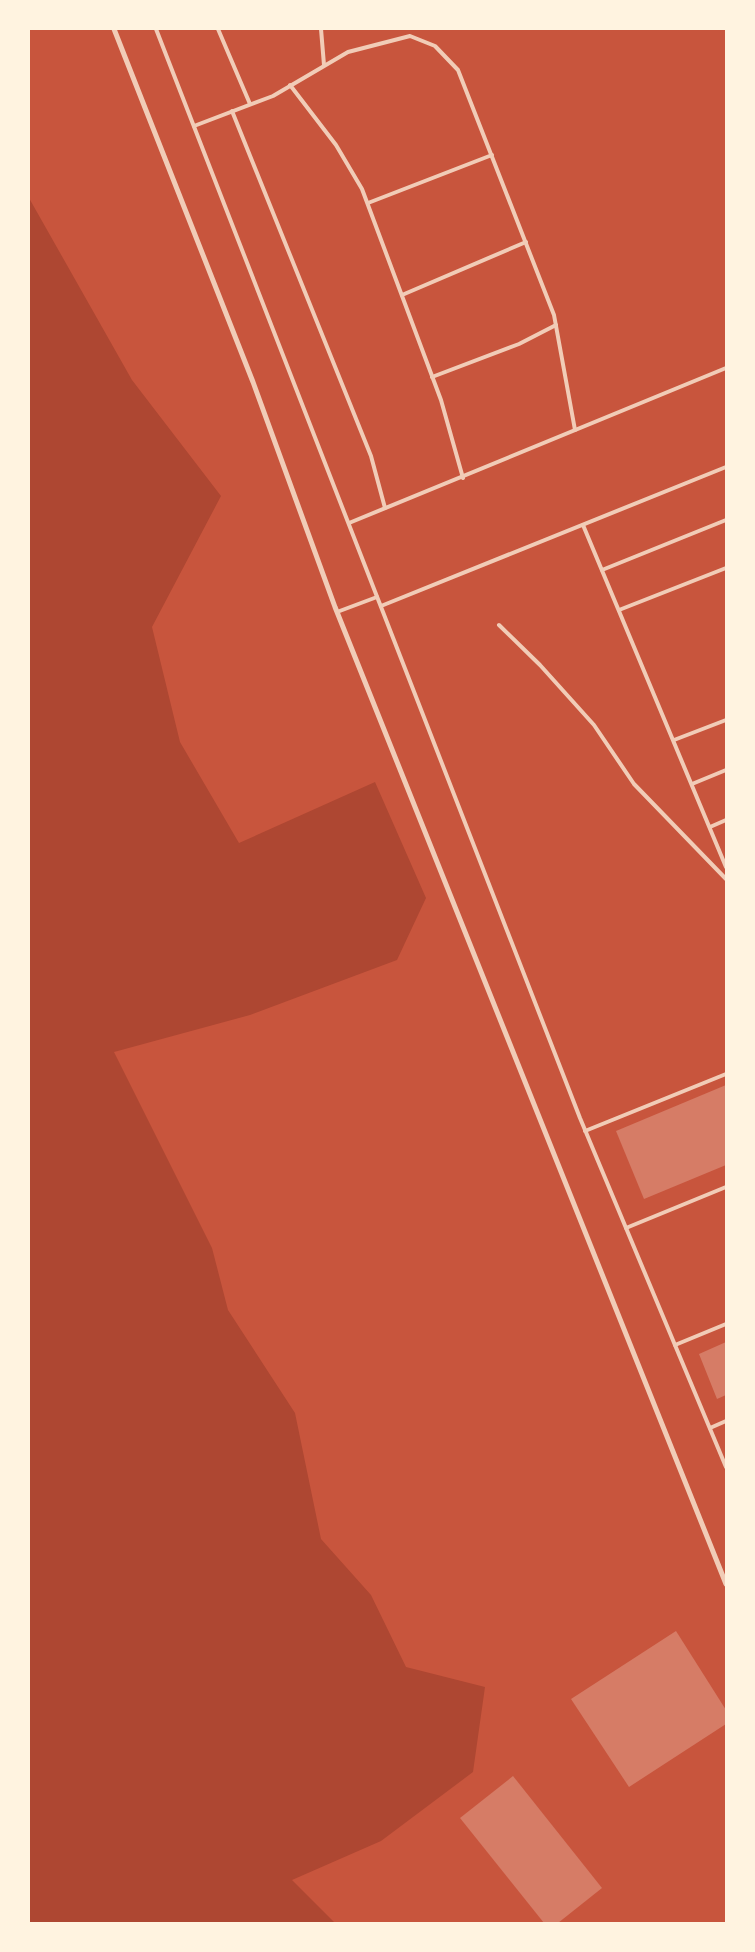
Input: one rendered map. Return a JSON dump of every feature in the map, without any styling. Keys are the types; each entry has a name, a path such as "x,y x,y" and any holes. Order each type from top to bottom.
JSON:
{"street":[{"path":"114,29 253,382 337,612 726,1584"}],"lane":[{"path":"156,29 585,1131 726,1467"},
{"path":"218,29 250,104"},
{"path":"321,29 324,65"},
{"path":"194,126 273,96 348,52 410,36 435,46 458,70 526,242 556,325 575,430"},
{"path":"290,85 336,145 362,189 432,377 463,478"},
{"path":"232,111 371,456 385,508"},
{"path":"368,204 492,155"},
{"path":"402,296 526,242"},
{"path":"432,377 518,344 556,325"},
{"path":"349,523 463,478 726,368"},
{"path":"381,606 726,467"},
{"path":"602,570 726,520"},
{"path":"583,525 726,867"},
{"path":"619,610 726,568"},
{"path":"337,612 377,597"},
{"path":"499,625 540,665 594,724 634,784 726,879"},
{"path":"674,740 726,720"},
{"path":"692,784 726,770"},
{"path":"710,827 726,820"},
{"path":"585,1131 726,1074"},
{"path":"626,1228 726,1188"},
{"path":"675,1345 726,1324"},
{"path":"710,1428 726,1421"}],"shaded area":[{"path":"29,198 132,380 221,496 152,627 180,742 239,843 375,782 426,898 397,960 250,1015 114,1052 212,1248 228,1310 295,1413 321,1539 371,1595 406,1667 485,1687 473,1772 381,1841 292,1880 335,1923 29,1923"}],"building":[{"path":"726,1085 726,1165 644,1199 616,1131"},
{"path":"726,1342 726,1395 717,1399 699,1354"},
{"path":"676,1631 726,1710 726,1724 629,1787 571,1699"},
{"path":"513,1776 602,1888 558,1923 544,1923 460,1818"}]}
